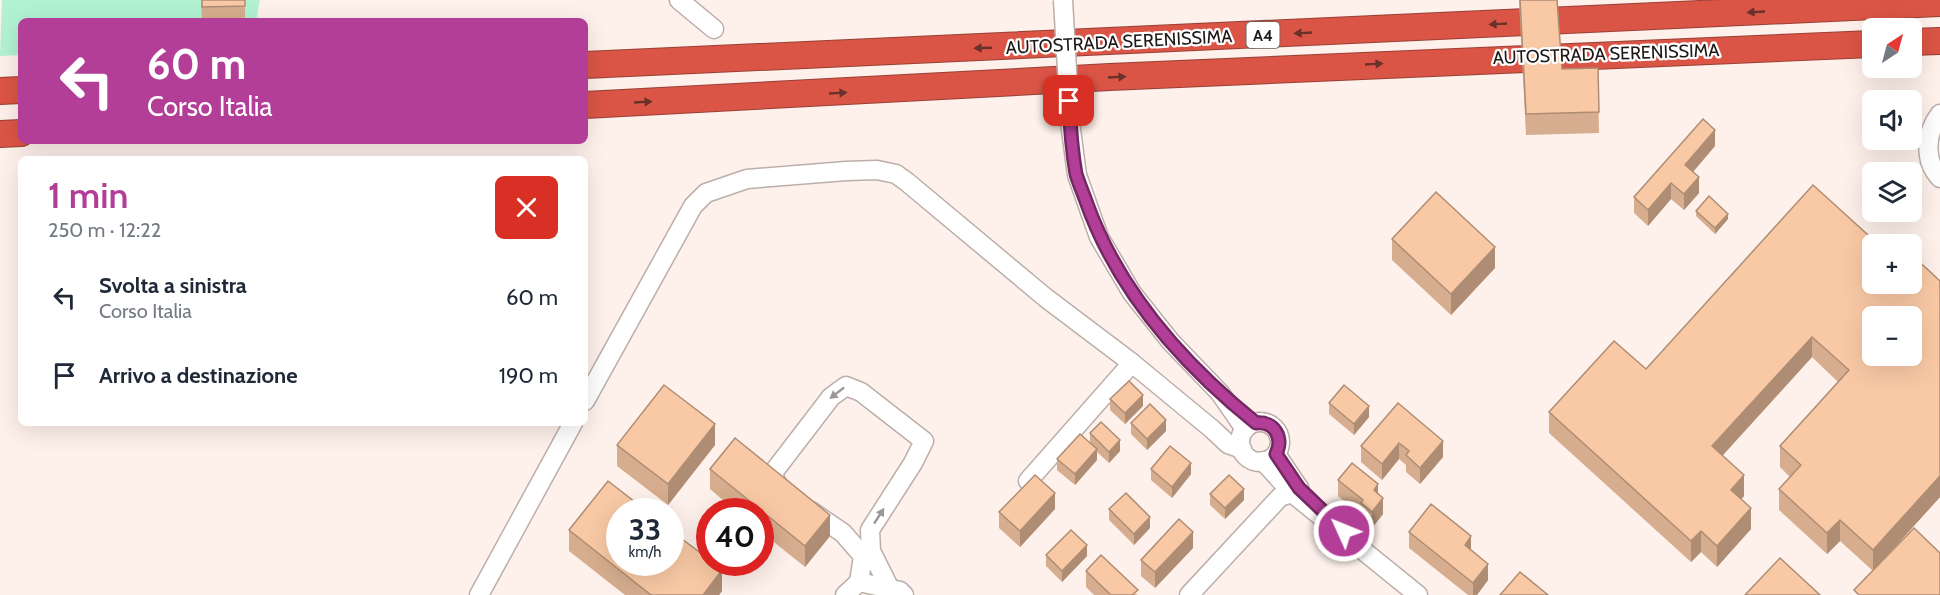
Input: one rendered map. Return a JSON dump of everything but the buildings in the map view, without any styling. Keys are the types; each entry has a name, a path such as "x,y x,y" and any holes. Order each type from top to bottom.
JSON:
{"highway":[{"name":"AUTOSTRADA SERENISSIMA","path":"588,65 1940,3"},
{"path":"1922,42 1940,41"},
{"name":"AUTOSTRADA SERENISSIMA","path":"588,105 1110,77 1862,44"},
{"path":"0,91 18,90"},
{"path":"0,134 18,133"}],"street":[{"path":"679,0 714,29"},
{"path":"1063,0 1070,122 1077,176 1099,237 1132,293 1171,342 1251,426"},
{"path":"1940,114 1933,123 1929,137 1929,156 1935,173 1940,178"},
{"path":"588,396 693,206 706,193 747,179 877,170 896,174 907,182 1046,298 1132,363 1228,444 1242,449 1250,459 1269,457 1280,443 1277,432 1269,424 1251,426 1241,438 1242,449"},
{"path":"1028,481 1132,363"},
{"path":"845,595 859,582 863,556 843,533 780,489 772,474 831,397 846,386 861,392 924,441 913,463 870,530 871,551 897,592"},
{"path":"479,595 571,426"},
{"path":"1269,457 1296,490 1374,560 1418,595"},
{"path":"1189,595 1280,497 1296,490"},
{"path":"859,582 897,592"}],"green space":[{"path":"2,0 260,0 257,18 18,18 18,55 0,56"}],"route":[{"path":"1069,101 1077,176 1099,237 1132,293 1171,342 1220,393 1256,423 1262,422 1274,428 1280,443 1276,454 1299,488 1344,531"}]}
